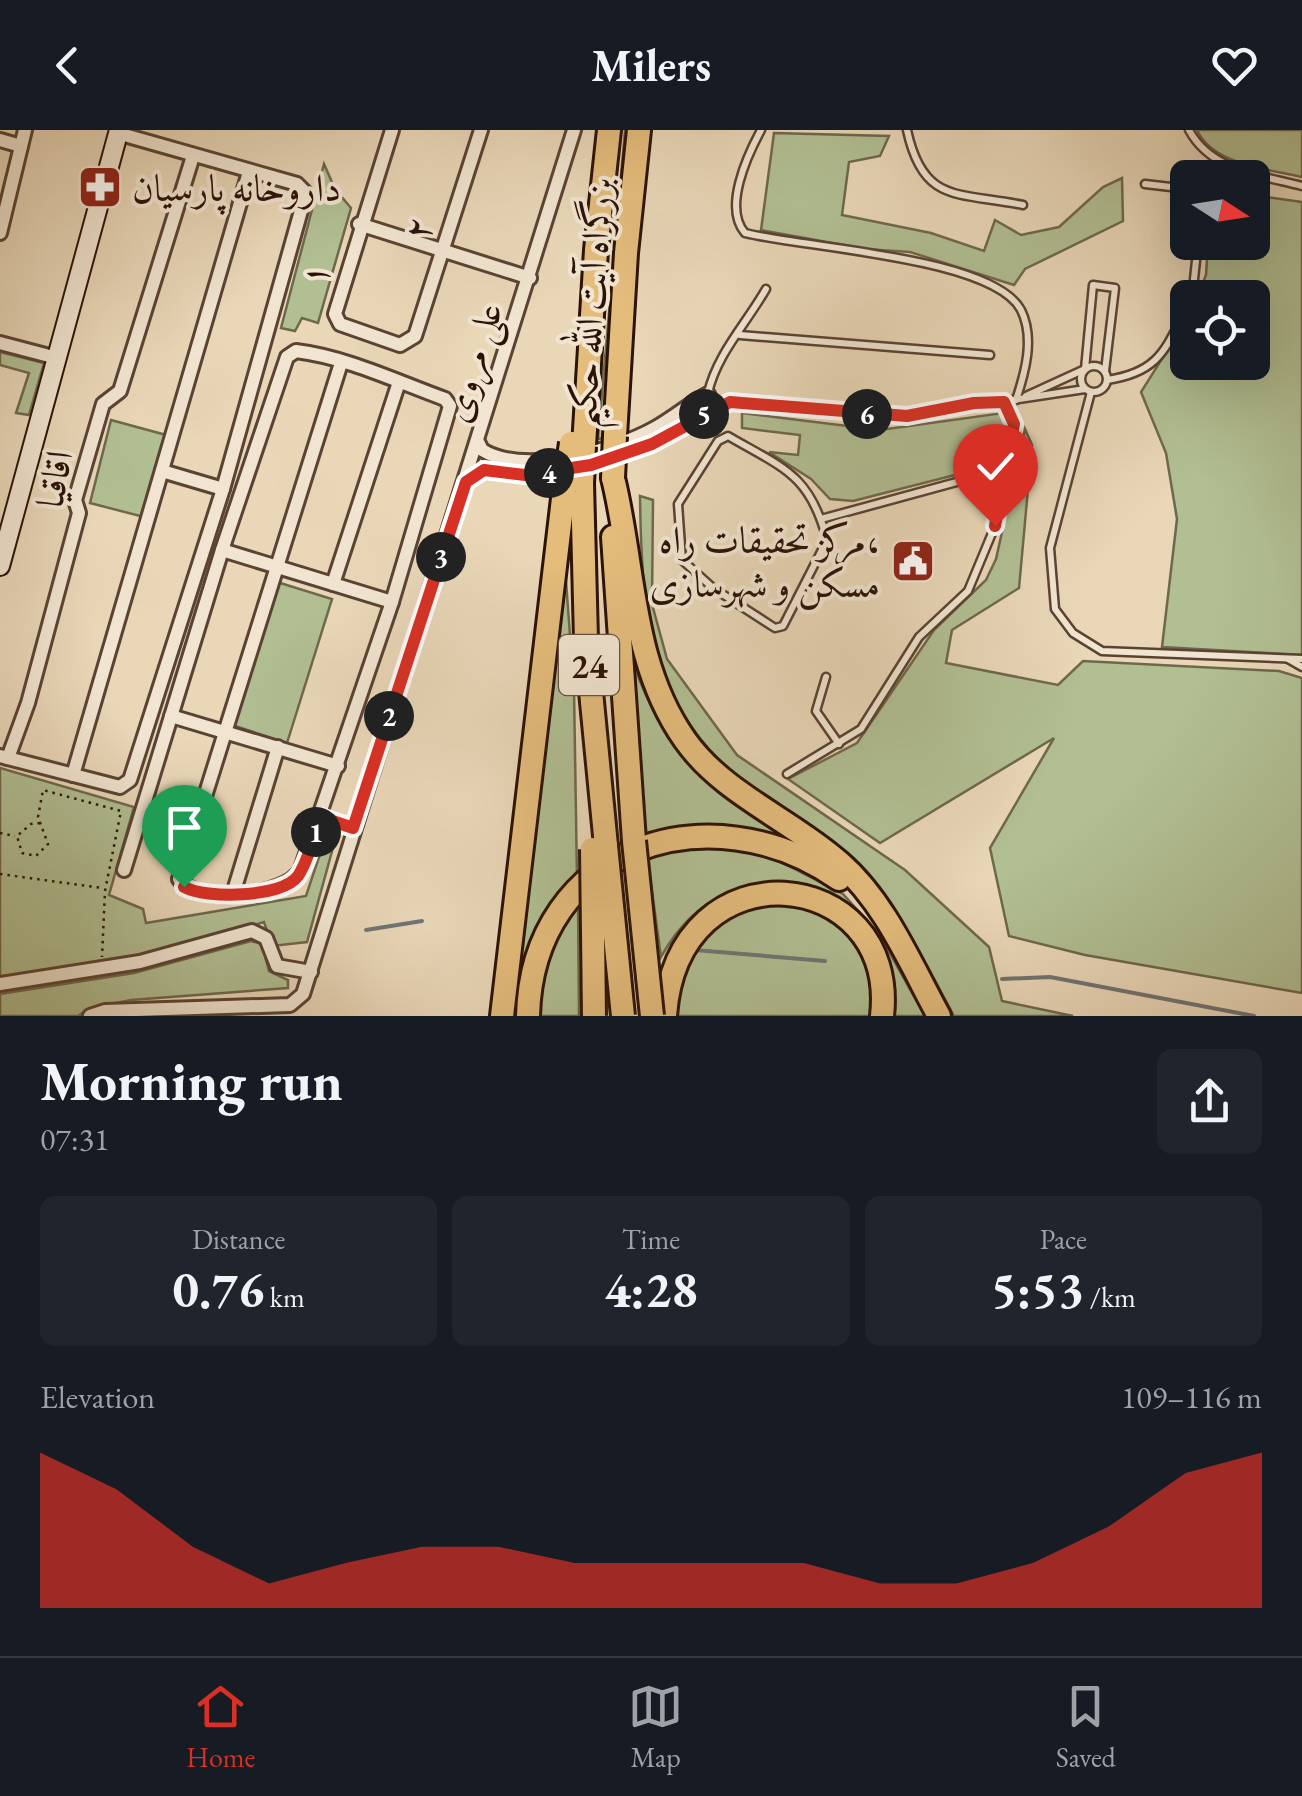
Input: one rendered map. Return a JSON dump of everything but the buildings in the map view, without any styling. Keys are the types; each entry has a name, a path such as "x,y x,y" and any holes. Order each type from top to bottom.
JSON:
{"highway":[{"name":"بزرگراه آیت الله حکیم","path":"599,848 573,486 609,130"},
{"name":"بزرگراه آیت الله حکیم","path":"639,130 626,253 613,478 617,641 652,1016"},
{"path":"613,478 626,532 638,633 664,703 686,741 720,776 857,879 939,1016"},
{"path":"502,1016 573,486"},
{"path":"528,1016 535,965 569,903 600,868 660,840 712,834 783,848 832,874 886,922"},
{"path":"594,1016 599,848"},
{"path":"599,848 623,1016"},
{"path":"665,1016 676,964 700,924 740,898 774,894 817,900 860,932 881,971 882,1016"}],"street":[{"path":"0,233 26,130"},
{"name":"۱","path":"392,130 359,224 336,319 400,345 408,343"},
{"name":"۲","path":"408,343 415,336 482,130"},
{"name":"علی مروی","path":"151,1014 290,1005 303,994 574,130"},
{"path":"0,566 56,358 124,133 297,184 304,192 223,489 130,780 120,787 4,757"},
{"path":"0,140 21,146"},
{"name":"اقاقیا","path":"4,757 74,532 79,513 75,500 103,404 120,391 193,156"},
{"path":"73,775 249,172"},
{"path":"359,224 530,278"},
{"path":"0,343 56,358"},
{"path":"124,870 222,550 291,352 304,352 341,363 399,382 445,399 450,406 392,602 321,817 292,882 233,894 200,894 179,879 341,363"},
{"path":"332,584 399,382"},
{"path":"466,482 484,470 525,475 591,465 652,444 685,414 708,394 714,410 685,414 655,428 547,461 499,458 482,450 478,442"},
{"path":"162,471 223,489"},
{"path":"222,550 392,602"},
{"path":"171,716 338,766"},
{"path":"233,894 278,748"},
{"path":"321,817 353,828"},
{"path":"0,984 104,968 252,930 263,934 284,969 311,972"},
{"path":"90,1016 105,1011 151,1014"}],"lane":[{"path":"761,130 735,206 737,224 745,233 820,248 898,257 995,284 1019,306 1024,318 1028,354 1016,400"},
{"path":"906,130 913,159 935,188 1023,206"},
{"path":"1189,130 1202,152 1220,163 1302,186"},
{"path":"1145,184 1170,187"},
{"path":"714,410 744,400 907,416 974,403 1088,390 1101,391 1115,288 1094,286 1081,377 1088,390 1050,548 1056,609 1073,633 1102,652 1302,659"},
{"path":"708,394 719,359 740,335 766,289"},
{"path":"740,335 990,355"},
{"path":"1016,400 1093,366 1106,376 1134,376 1156,363 1170,338"},
{"path":"786,774 861,730 919,637 968,591 995,526 1008,468 1014,424 1004,402"},
{"path":"728,436 800,477 821,519 827,540 783,626 775,628 712,588 682,560 678,504 718,441 728,436"},
{"path":"821,519 1008,468"},
{"path":"1287,658 1302,667"},
{"path":"826,677 816,711 839,744"}],"path":[{"path":"17,836 22,853 29,856 43,852 48,844 40,823 43,790 121,811 105,888 104,968"},
{"path":"17,836 30,824 40,823"},
{"path":"0,833 17,836"},
{"path":"0,874 105,888"}],"green space":[{"path":"625,130 631,130 605,438 598,439"},
{"path":"1197,130 1302,130 1302,177 1270,170 1270,160 1228,158 1205,142"},
{"path":"774,133 889,136 880,156 849,162 842,215 931,233 984,251 995,220 1021,235 1059,227 1103,187 1122,178 1123,221 1025,269 1014,285 910,252 865,249 761,230"},
{"path":"324,164 335,189 351,208 318,323 302,318 295,331 281,328"},
{"path":"1270,197 1302,202 1302,655 1162,647 1177,519 1166,453 1141,392 1170,346 1170,380 1270,380 1270,280 1204,280 1207,260 1270,260"},
{"path":"0,352 44,363 29,415 16,413 29,373 0,365"},
{"path":"742,413 880,430 1003,413 1009,425 1006,462 853,501 830,499 811,479 769,452 798,455 800,435 742,428"},
{"path":"111,420 166,435 144,517 90,503"},
{"path":"1025,429 1032,445 1019,588 952,630 946,663 1058,685 1083,661 1279,671 1302,678 1302,993 1085,955 1009,936 990,848 1054,738 880,843 788,779 857,743 934,630 986,580 996,559"},
{"path":"640,496 653,500 652,604 667,659 737,755 905,870 989,947 1002,1001 1073,1016 954,1016 905,928 870,880 834,849 767,803 728,770 698,736 676,703 650,630 644,590"},
{"path":"566,581 574,690 577,879 521,1016 507,1016"},
{"path":"277,582 332,599 287,743 232,725"},
{"path":"630,655 661,724 699,773 748,813 810,855 646,840"},
{"path":"0,768 134,807 109,895 143,909 146,923 306,896 324,842 334,844 307,942 272,946 264,922 150,956 0,978"},
{"path":"688,846 762,852 843,894 879,934 925,1016 888,1016 889,1008 825,893 800,886 752,886 711,902 692,916 661,957 647,855"},
{"path":"578,901 579,1016 534,1016 537,978"},
{"path":"759,902 818,907 866,949 877,1016 676,1016 684,971 696,943 720,923"},
{"path":"251,941 262,944 269,971 288,980 288,988 131,1000 90,1008 78,1016 0,1016 0,994 134,973"}],"waterway":[{"path":"366,930 422,921"},
{"path":"695,950 825,961"},
{"path":"1002,979 1050,977 1254,1016"}],"place":[{"name":"داروخانه پارسیان","path":"100,187"},
{"name":"مرکز تحقیقات راه، مسکن و شهرسازی","path":"913,561"}],"route":[{"path":"184,887 210,896 286,885 298,875 321,817 353,828 466,482 477,473 484,470 546,474 591,465 652,444 689,420 744,400 907,416 974,403 1004,402 1014,424 995,526"}]}
